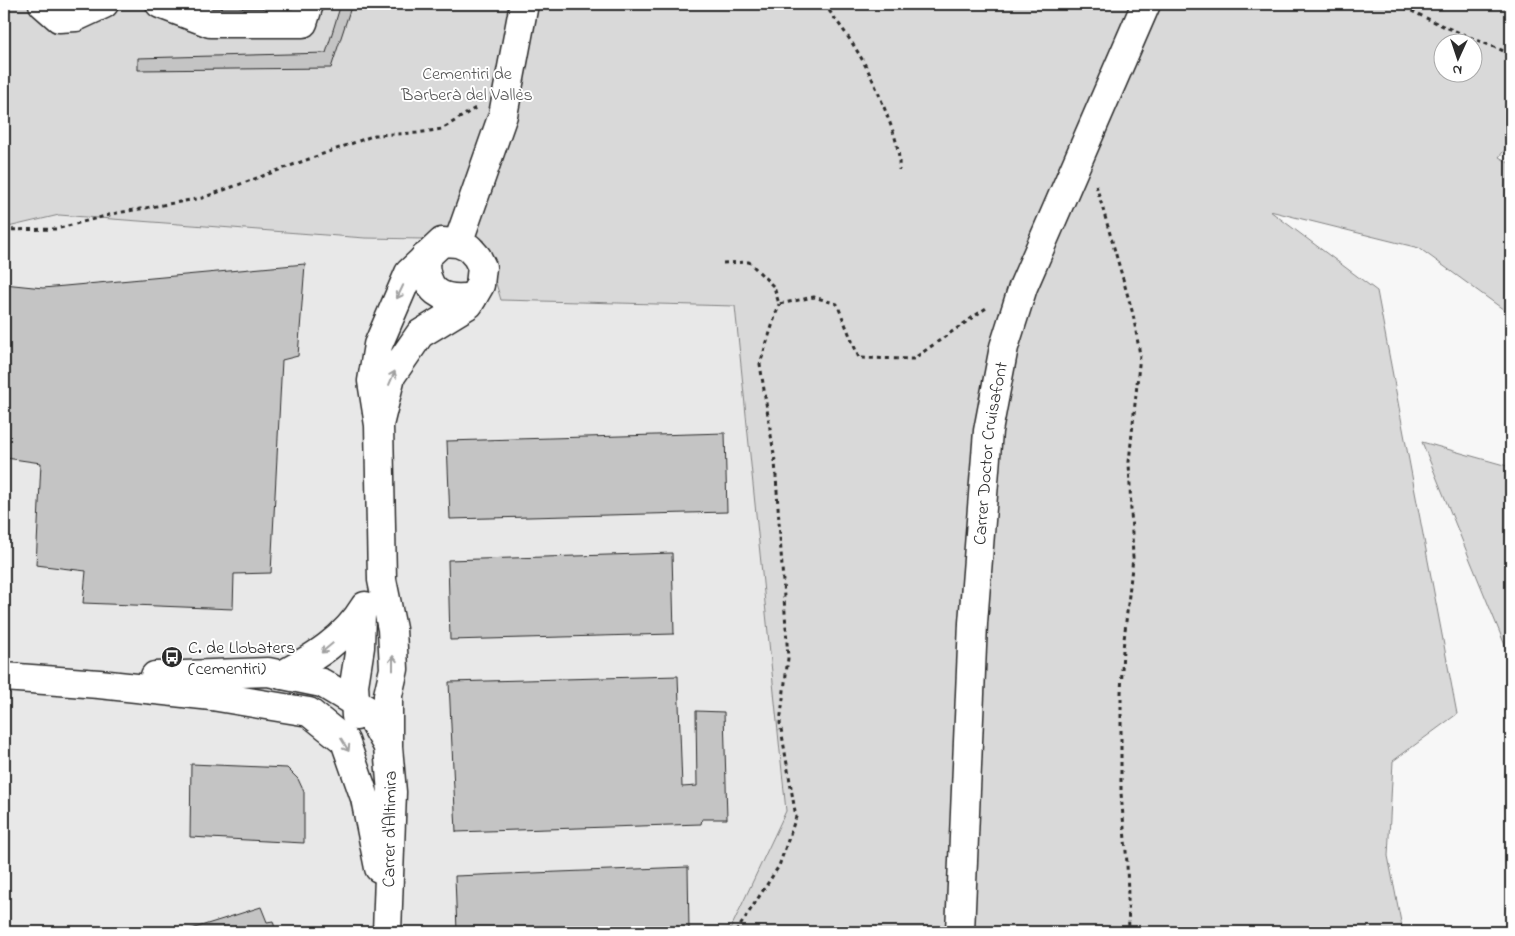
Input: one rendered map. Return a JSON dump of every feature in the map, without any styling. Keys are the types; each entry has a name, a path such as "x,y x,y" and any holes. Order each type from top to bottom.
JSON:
{"street":[{"path":"43,4 59,18 76,17 104,4"},
{"path":"160,4 210,23 303,23 309,4"},
{"path":"458,243 488,163 509,87 524,4"},
{"name":"Carrer Doctor Cruisafont","path":"960,932 973,623 988,431 1004,347 1023,287 1146,4"},
{"name":"Carrer d'Altimira","path":"371,825 375,783 371,757 356,721 366,704 394,669 392,629 382,580 379,425 372,381 378,345 409,273 442,242 458,243 473,252 482,267 480,285 469,304 420,334 391,376 379,425"},
{"path":"425,257 426,277 435,291 444,298 456,300 473,297"},
{"name":"Carrer d'Altimira","path":"282,675 316,656 352,626 382,580"},
{"name":"Carrer d'Altimira","path":"361,614 360,647 354,685 388,747 392,792 387,922"},
{"path":"99,684 141,676 268,672 282,675 318,700"},
{"path":"4,677 187,693 366,704"},
{"name":"Carrer d'Altimira","path":"318,700 345,742 365,798 387,922"}],"path":[{"path":"824,4 854,42 876,82 900,152 899,170"},
{"path":"1397,4 1443,26 1511,54"},
{"path":"4,230 56,229 125,211 202,198 375,135 417,134 442,129 509,87"},
{"path":"1096,183 1133,314 1140,355 1129,462 1133,558 1121,693 1121,793 1127,862 1129,932"},
{"path":"723,263 749,262 774,287 779,304 760,364 775,461 788,658 780,723 796,817 779,866 736,932"},
{"path":"779,304 814,297 837,304 859,358 913,359 994,302"}],"shaded area":[{"path":"59,215 365,238 483,240 501,300 735,306 786,811 729,932 4,932 4,228"}],"green space":[{"name":"Cementiri de Barberà del Vallès","path":"4,4 1511,4 1511,142 1499,157 1511,164 1511,315 1419,248 1270,211 1377,291 1457,714 1393,761 1388,856 1403,932 729,932 786,811 735,306 501,300 483,240 365,238 59,215 4,228"},
{"path":"1422,442 1511,467 1511,660"}],"building":[{"path":"341,4 352,4 331,68 138,70 138,58 326,53"},
{"path":"305,264 298,356 282,360 271,573 234,574 233,609 83,603 86,571 36,565 41,463 6,458 4,284 43,288"},
{"path":"725,433 727,512 450,519 447,441"},
{"path":"672,553 674,634 450,640 448,560"},
{"path":"678,676 682,787 697,786 696,711 724,712 727,819 702,819 701,824 456,832 449,682"},
{"path":"191,764 287,768 298,779 304,792 304,843 190,837"},
{"path":"688,867 689,932 457,932 455,876"},
{"path":"261,907 267,922 273,921 276,932 182,932"}],"place":[{"name":"C. de Llobaters (cementiri)","path":"172,657"}]}
